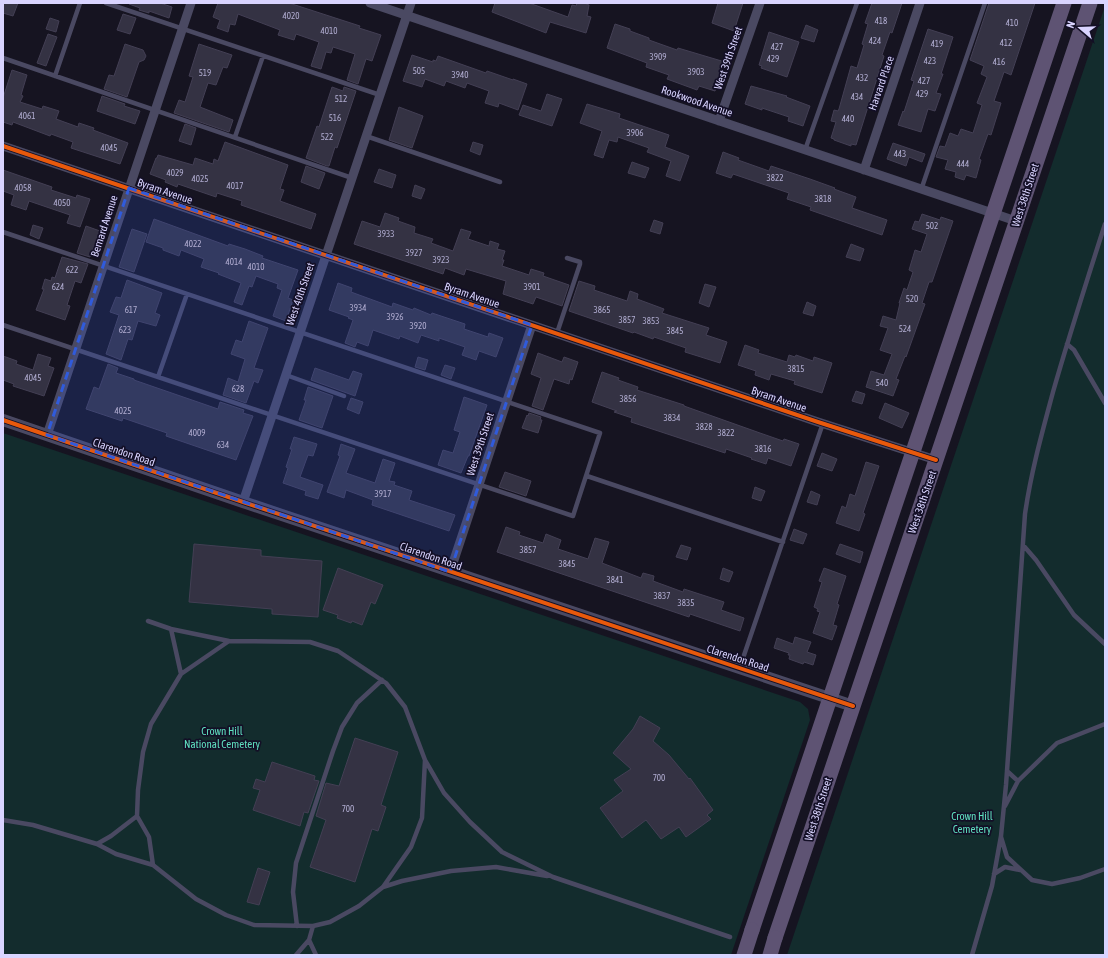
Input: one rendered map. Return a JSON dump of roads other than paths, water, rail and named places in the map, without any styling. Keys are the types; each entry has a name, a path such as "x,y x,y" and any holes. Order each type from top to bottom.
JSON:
{"main road":[{"path":"744,955 1064,3"},
{"name":"West 38th Street","path":"770,955 1090,3"}],"street":[{"name":"Bernard Avenue","path":"47,435 191,3"},
{"name":"Rookwood Avenue","path":"370,3 1016,221"},
{"name":"West 40th Street","path":"243,502 411,3"},
{"name":"West 39th Street","path":"719,122 760,3"},
{"name":"Harvard Place","path":"864,170 920,3"},
{"name":"Byram Avenue","path":"3,146 936,460"},
{"name":"West 39th Street","path":"450,572 532,325"},
{"name":"Clarendon Road","path":"3,420 450,572 853,706"}],"lane":[{"path":"55,76 80,3"},
{"path":"106,3 380,95"},
{"path":"805,150 857,3"},
{"path":"921,190 985,3"},
{"path":"235,137 263,56"},
{"path":"3,58 352,178"},
{"path":"366,136 500,182"},
{"path":"972,955 990,893 1001,836 1029,485 1039,441 1067,344 1105,224"},
{"path":"3,232 600,433 573,516 3,325"},
{"path":"557,333 580,264 580,262 567,258"},
{"path":"158,377 187,294"},
{"path":"1067,344 1074,350 1080,359 1105,402"},
{"path":"286,375 344,396"},
{"path":"740,668 823,423"},
{"path":"587,476 782,542"},
{"path":"1024,545 1074,615 1105,644"},
{"path":"148,621 171,629 229,641 310,642 338,651 386,683 405,707 425,760 444,793 475,827 502,852 553,877 730,937"},
{"path":"171,629 181,674"},
{"path":"153,865 149,837 137,816 138,790 143,752 151,724 181,674 229,641"},
{"path":"297,926 293,892 296,863 333,751 342,727 357,703 382,680"},
{"path":"1004,810 1018,781 1057,743 1105,724"},
{"path":"3,820 33,826 97,844 116,854 153,865 196,899 226,915 254,925 313,926 330,922 359,906 383,887 411,847 422,818 425,760"},
{"path":"1007,771 1018,781"},
{"path":"97,844 111,836 137,816"},
{"path":"1001,836 1007,857 1032,880 1052,884 1080,878 1105,869"},
{"path":"383,887 451,872 496,867 553,877"},
{"path":"994,874 1005,867 1020,870"},
{"path":"296,955 309,940 313,926"},
{"path":"309,940 316,955"}],"park label":[{"name":"Crown Hill National Cemetery","path":"222,737"},
{"name":"Crown Hill Cemetery","path":"972,822"}]}
